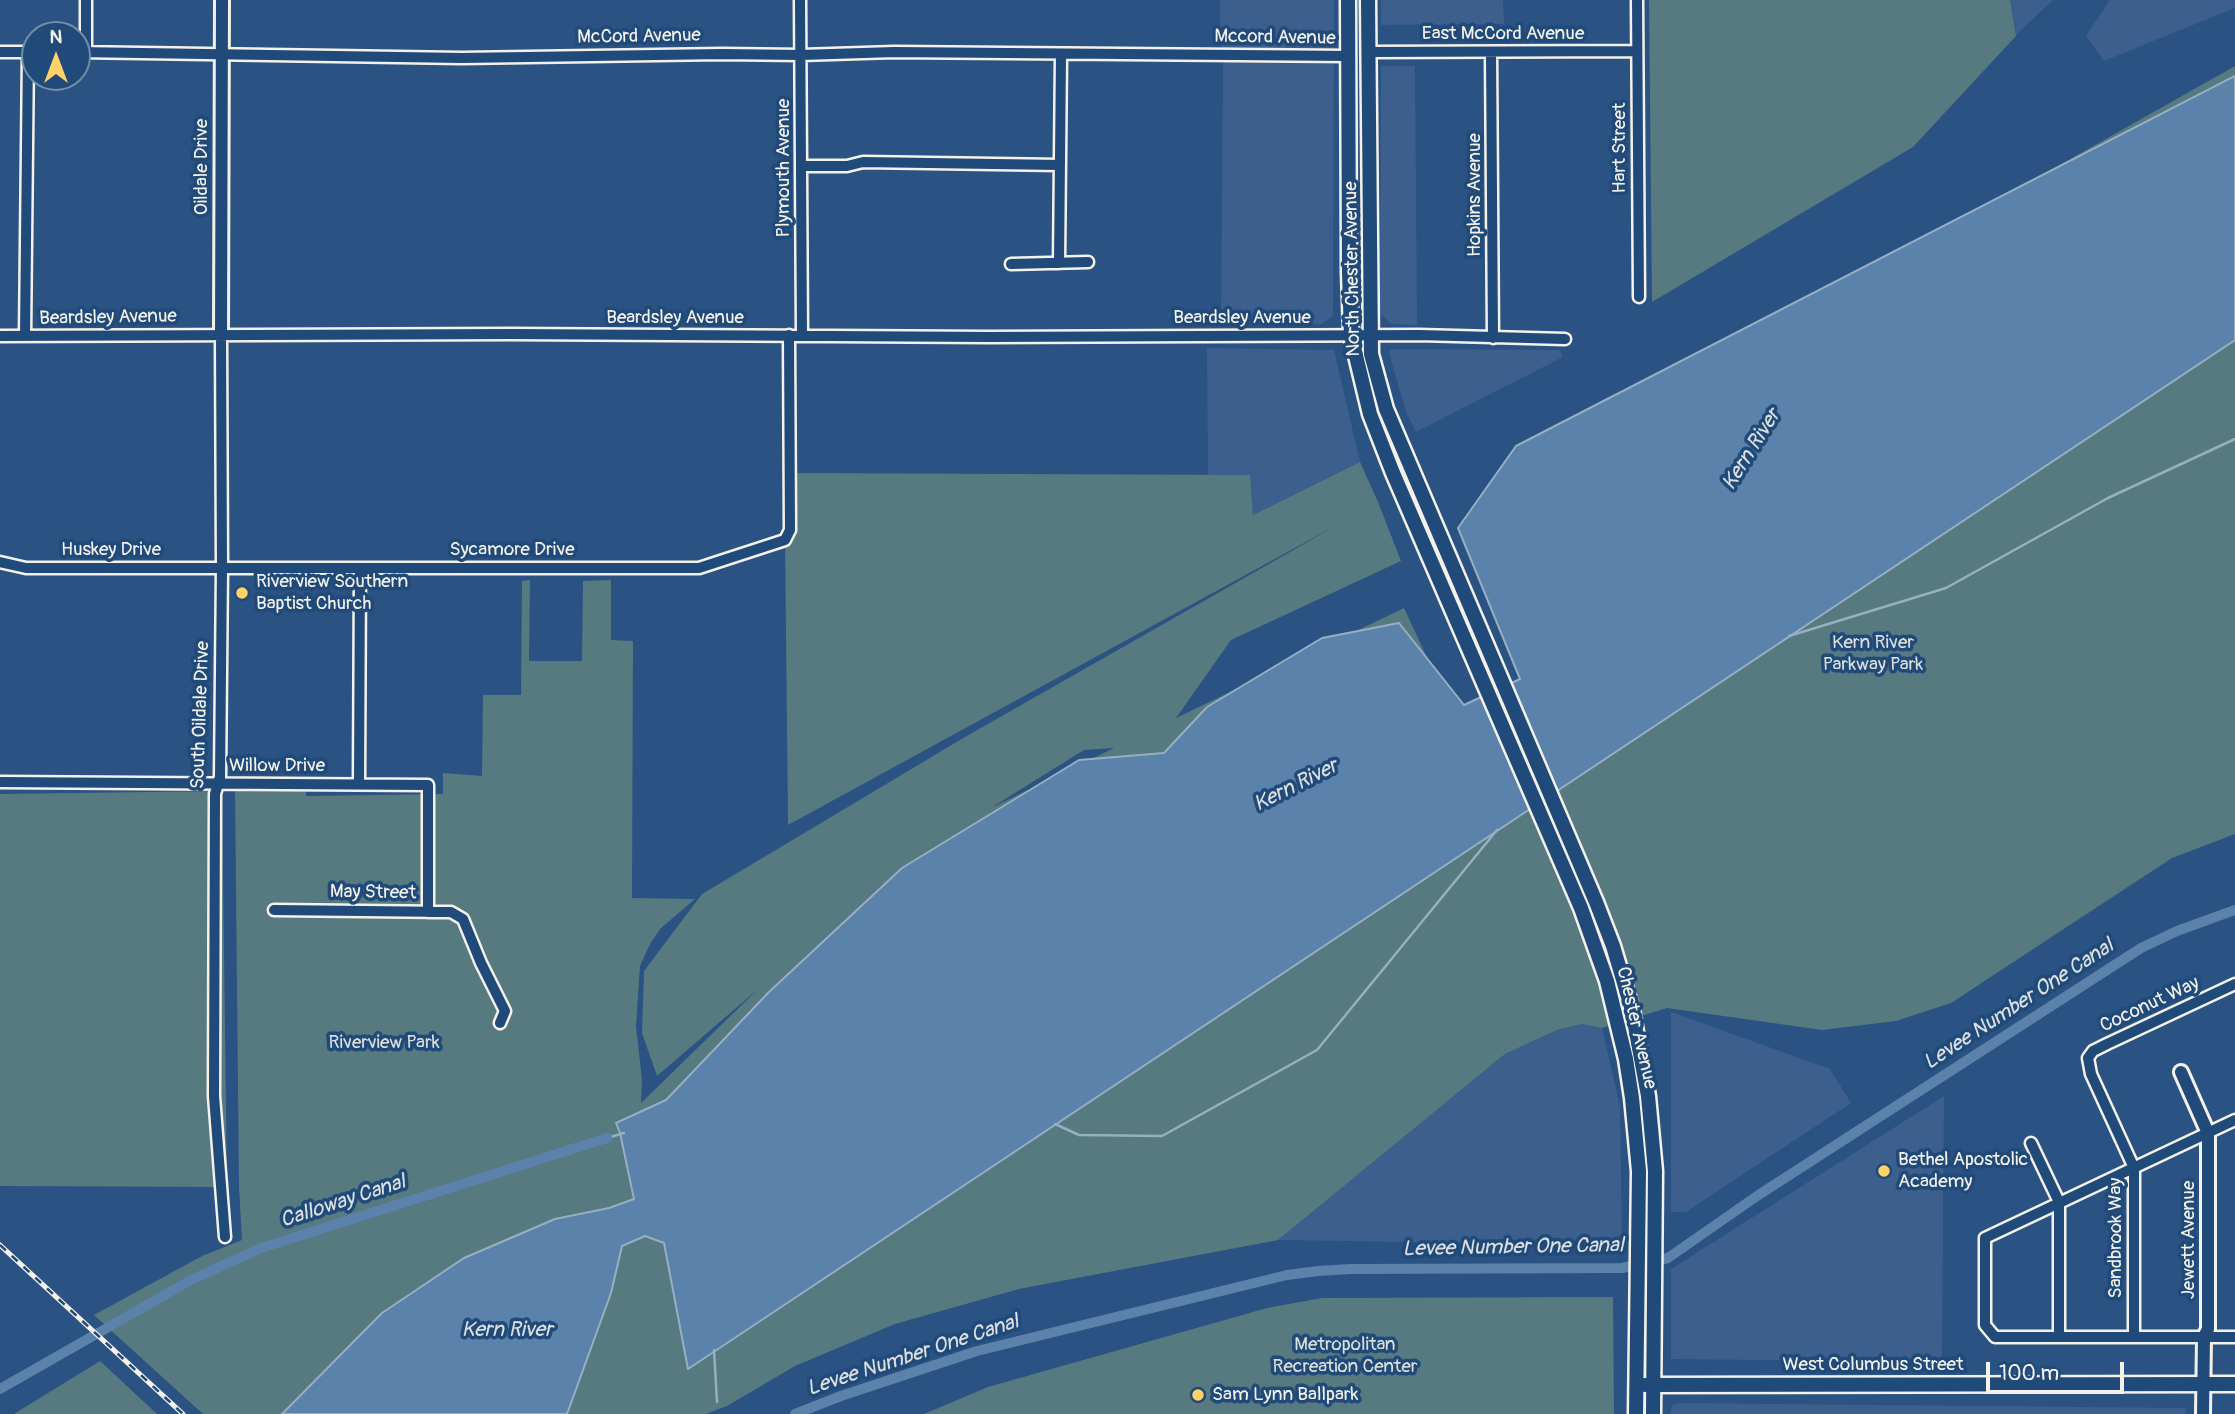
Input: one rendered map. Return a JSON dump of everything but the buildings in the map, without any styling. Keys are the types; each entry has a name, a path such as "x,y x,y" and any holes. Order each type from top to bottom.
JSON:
{"main road":[{"name":"North Chester Avenue","path":"1348,0 1351,335 1370,414 1479,674"},
{"name":"North Chester Avenue","path":"1368,0 1371,354 1386,409 1500,679"},
{"path":"1348,22 1360,48 1369,52"},
{"path":"1349,56 1360,72 1369,100"},
{"name":"Chester Avenue","path":"1479,674 1598,951 1626,1059 1639,1171 1636,1414"},
{"name":"Chester Avenue","path":"1500,679 1613,946 1642,1056 1655,1171 1653,1414"},
{"name":"West Columbus Street","path":"1637,1385 2235,1384"}],"street":[{"path":"84,21 86,0"},
{"name":"Oildale Drive","path":"221,335 222,0"},
{"name":"Plymouth Avenue","path":"800,0 802,335"},
{"name":"Hart Street","path":"1637,0 1639,297"},
{"name":"East McCord Avenue","path":"1369,52 1637,51"},
{"path":"0,52 21,52"},
{"name":"McCord Avenue","path":"91,52 462,58 894,52 1200,55"},
{"name":"Hopkins Avenue","path":"1491,52 1493,338"},
{"path":"1059,263 1061,55"},
{"name":"Mccord Avenue","path":"1200,55 1349,56"},
{"path":"25,336 31,91"},
{"path":"801,166 847,166 863,162 1060,165"},
{"path":"1011,264 1088,261"},
{"name":"South Oildale Drive","path":"221,335 222,568 220,777 215,794 214,1096 225,1237"},
{"name":"Sycamore Drive","path":"222,568 699,568 785,540 790,530 789,335"},
{"name":"Beardsley Avenue","path":"0,336 1419,335 1565,339"},
{"name":"Huskey Drive","path":"0,562 26,568 222,568"},
{"path":"359,784 360,568"},
{"name":"Willow Drive","path":"0,782 428,785"},
{"name":"May Street","path":"274,909 428,912 428,785"},
{"path":"428,912 452,912 463,919 505,1011 500,1023"},
{"name":"Coconut Way","path":"2088,1064 2090,1054 2094,1051 2235,984"},
{"name":"Sandbrook Way","path":"2088,1064 2134,1168 2134,1337"},
{"name":"Jewett Avenue","path":"2181,1072 2208,1133 2208,1329 2204,1337 2203,1414"},
{"path":"2235,1120 1985,1238 1985,1325 1995,1337 2235,1337"},
{"path":"2031,1143 2059,1202 2059,1337"}],"shaded area":[{"path":"1220,0 1334,0 1333,316 1322,324 1221,322 1223,64"},
{"path":"1381,0 1503,0 1504,24 1381,25"},
{"path":"2010,0 2053,0 2016,35"},
{"path":"2110,0 2235,0 2235,8 2104,61 2086,36"},
{"path":"1381,66 1415,66 1417,325 1391,324 1380,313"},
{"path":"1207,348 1334,350 1360,462 1253,515 1250,475 1208,475"},
{"path":"1390,349 1560,350 1563,357 1416,432 1406,412"},
{"path":"1671,1012 1830,1069 1851,1103 1686,1212 1671,1212"},
{"path":"1582,1024 1602,1028 1620,1106 1622,1245 1278,1240 1505,1054 1557,1030"},
{"name":"Bethel Apostolic Academy","path":"1944,1096 1942,1362 1671,1359 1671,1269"},
{"path":"1677,1403 2186,1408 2185,1414 1670,1414 1672,1406"}],"green space":[{"path":"1649,0 2010,0 2016,36 1913,147 1652,302"},
{"name":"Kern River Parkway Park","path":"2235,66 2235,834 2172,858 1951,1003 1896,1021 1822,1030 1667,1008 1602,1028 1582,1024 1557,1030 1505,1054 1278,1240 1019,1289 895,1324 795,1366 727,1406 706,1414 203,1414 94,1315 202,1256 242,1240 239,1187 235,791 306,791 306,796 443,794 443,773 482,776 483,695 521,695 522,581 530,580 529,661 582,661 583,581 611,580 611,640 633,641 632,898 695,899 660,929 640,966 636,1026 642,1080 641,1103 757,990 657,1076 642,1033 644,971 702,894 965,737 1339,524 788,825 785,540 789,473 1250,475 1253,515 1360,462 1401,561 1231,640 1176,718 1404,608 1455,718 1537,679 1534,462","holes":["1114,748 994,806 1084,750"]},
{"path":"222,791 227,1187 0,1186 0,794"},
{"name":"Metropolitan Recreation Center","path":"1613,1297 1614,1414 924,1414 988,1387 1267,1308 1322,1298"},
{"path":"100,1361 157,1414 14,1414"}],"water":[{"name":"Kern River","path":"2235,76 2235,340 688,1369 664,1243 645,1236 622,1246 611,1293 567,1414 282,1414 382,1313 464,1258 555,1219 609,1208 634,1199 616,1123 666,1100 769,992 902,868 1079,760 1164,753 1207,707 1322,638 1399,623 1464,705 1520,679 1458,528 1516,446"}],"waterway":[{"path":"1789,636 1946,588 2108,498 2235,439"},
{"path":"1055,1124 1079,1135 1162,1136 1317,1050 1497,830"},
{"name":"Levee Number One Canal","path":"795,1414 977,1351 1287,1275 1351,1269 1622,1268 1668,1258 1757,1196 2141,948 2177,931 2235,910"},
{"name":"Calloway Canal","path":"607,1138 624,1133"},
{"name":"Calloway Canal","path":"0,1389 191,1280 261,1248 607,1138"},
{"path":"714,1350 717,1402"}],"railway":[{"path":"0,1245 183,1414"}],"place":[{"name":"Riverview Southern Baptist Church","path":"242,593"},
{"name":"Bethel Apostolic Academy","path":"1884,1171"},
{"name":"Sam Lynn Ballpark","path":"1198,1395"}],"park label":[{"name":"Riverview Park","path":"384,1043"}]}
